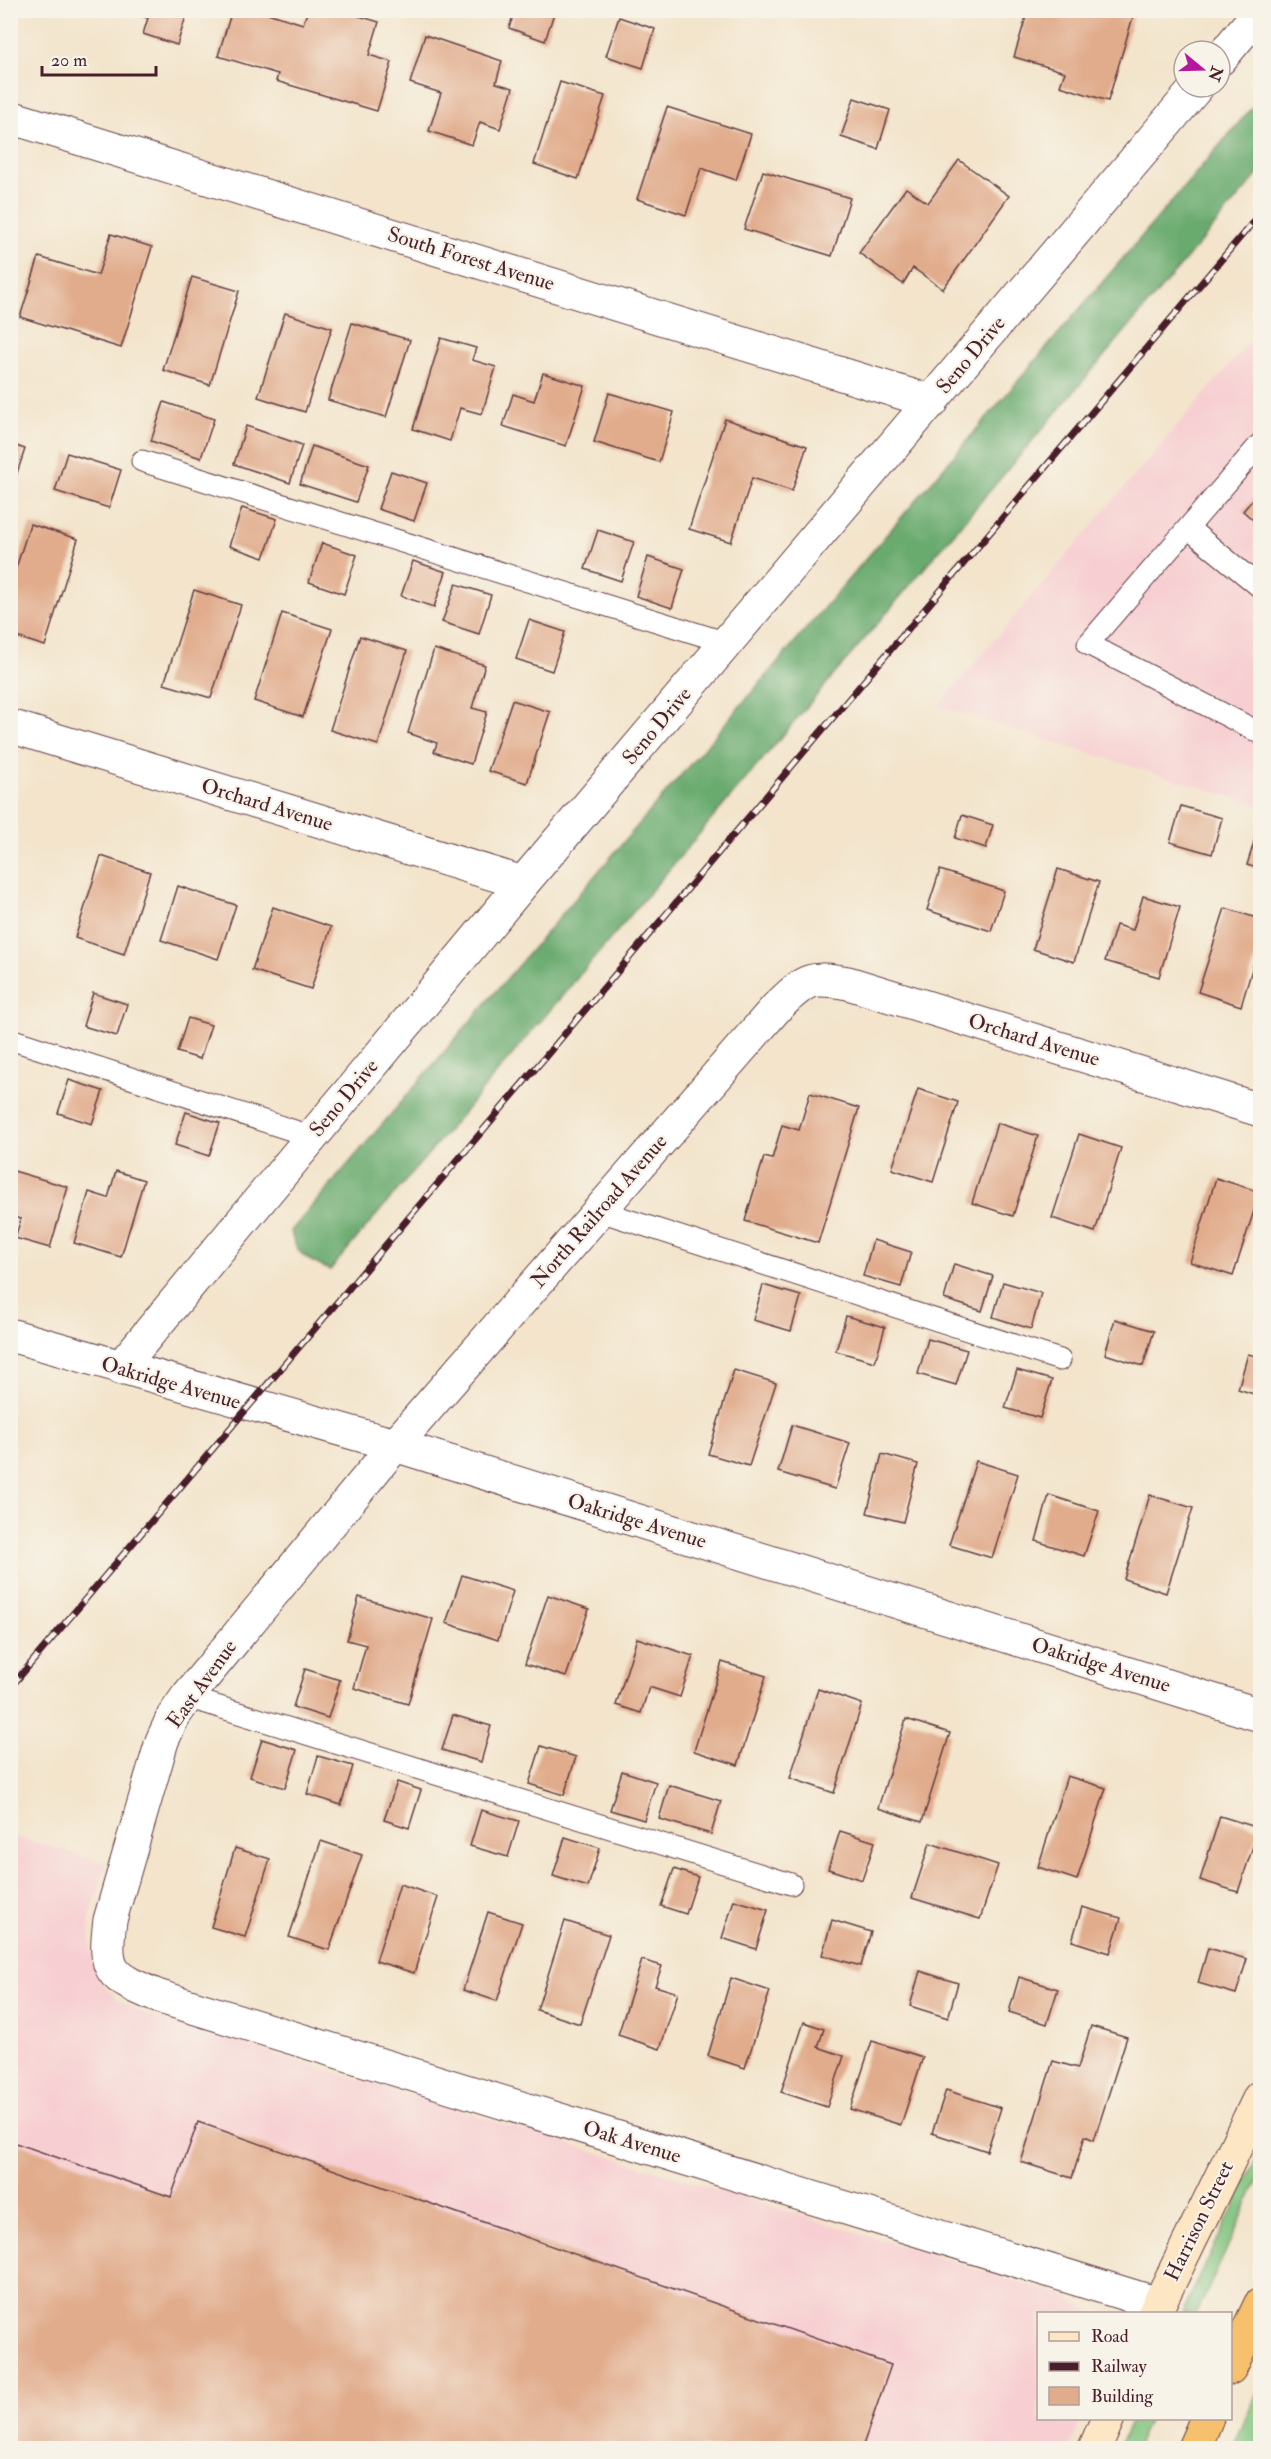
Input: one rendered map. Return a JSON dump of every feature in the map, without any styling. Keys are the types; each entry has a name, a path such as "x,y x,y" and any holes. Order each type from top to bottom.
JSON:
{"highway":[{"path":"1232,2364 1260,2305"},
{"path":"1194,2448 1206,2420"}],"main road":[{"name":"Harrison Street","path":"1156,2309 1260,2097"},
{"path":"1095,2448 1107,2420"}],"street":[{"path":"1232,45 1260,11"},
{"name":"Seno Drive","path":"120,1368 523,883 1187,99"},
{"name":"South Forest Avenue","path":"10,117 932,402"},
{"name":"Orchard Avenue","path":"10,726 523,883"},
{"name":"Orchard Avenue","path":"806,980 826,979 848,983 1260,1110"},
{"name":"North Railroad Avenue","path":"395,1445 777,1007 806,980"},
{"name":"Oakridge Avenue","path":"10,1335 395,1445 1260,1715"},
{"name":"East Avenue","path":"111,1969 106,1949 110,1920 162,1741 173,1717 187,1697 395,1445"},
{"name":"Oak Avenue","path":"111,1969 125,1983 157,1996 1156,2309"}],"lane":[{"path":"1260,444 1088,644 1260,733"},
{"path":"142,461 727,643"},
{"path":"1188,528 1260,587"},
{"path":"10,1039 313,1137"},
{"path":"600,1211 1060,1360"},
{"path":"187,1697 791,1884"}],"shaded area":[{"path":"1260,329 1260,806 938,706"},
{"path":"10,1835 107,1863 89,1921 91,1953 101,1982 118,2000 145,2014 1068,2297 1091,2312 1037,2312 1037,2420 1082,2420 1069,2448 11,2448"}],"green space":[{"path":"1260,98 1260,172 330,1270 304,1256 296,1246 291,1231"},
{"path":"1260,2152 1260,2177 1197,2312 1182,2312"},
{"path":"1260,2387 1260,2448 1231,2448"},
{"path":"1132,2420 1149,2420 1136,2448 1118,2448"}],"building":[{"path":"188,10 177,45 143,34 148,18 125,11"},
{"path":"232,10 258,10 303,24 308,10 339,10 379,22 369,55 392,62 377,111 276,81 278,74 218,56"},
{"path":"515,10 555,10 545,41 509,28"},
{"path":"1028,10 1135,10 1108,101 1060,86 1065,72 1014,57"},
{"path":"619,17 655,29 643,68 606,56"},
{"path":"425,35 502,61 496,83 513,88 500,129 480,122 472,145 429,131 441,93 410,83"},
{"path":"560,82 605,96 578,179 534,164"},
{"path":"854,98 890,110 878,149 841,137"},
{"path":"667,107 751,134 736,180 701,168 686,215 637,199"},
{"path":"959,160 1009,196 943,289 913,268 903,284 859,253 906,188 928,203"},
{"path":"763,171 850,198 832,256 744,229"},
{"path":"111,234 152,247 121,348 20,317 39,257 98,275"},
{"path":"192,277 239,291 210,385 163,370"},
{"path":"285,313 332,328 305,412 258,397"},
{"path":"352,323 410,340 386,417 328,400"},
{"path":"441,338 476,348 472,360 496,367 482,414 460,408 450,441 413,429"},
{"path":"543,373 585,386 566,446 503,426 513,394 534,401"},
{"path":"609,393 674,412 659,462 594,442"},
{"path":"164,402 214,419 201,458 151,441"},
{"path":"725,419 807,446 792,491 752,478 731,542 689,529"},
{"path":"246,426 302,445 290,483 234,464"},
{"path":"10,444 25,449 13,485 10,484"},
{"path":"312,446 369,465 356,502 300,484"},
{"path":"67,453 121,470 109,508 55,491"},
{"path":"391,471 427,483 414,521 378,509"},
{"path":"1260,491 1260,526 1243,511"},
{"path":"242,508 277,519 264,558 229,546"},
{"path":"30,524 78,539 45,646 10,635 10,587"},
{"path":"598,530 634,542 621,581 585,569"},
{"path":"322,543 357,555 344,594 309,582"},
{"path":"648,557 684,569 672,608 636,596"},
{"path":"413,561 446,572 434,607 401,596"},
{"path":"456,584 491,595 479,634 442,622"},
{"path":"194,590 241,605 211,698 164,684"},
{"path":"282,613 332,629 303,717 254,701"},
{"path":"529,620 565,632 552,671 516,659"},
{"path":"360,636 407,651 378,745 330,730"},
{"path":"434,649 485,665 472,708 487,712 471,764 434,752 437,743 408,733"},
{"path":"512,700 550,712 527,783 488,771"},
{"path":"1181,806 1222,818 1212,854 1170,842"},
{"path":"962,815 993,825 986,848 955,838"},
{"path":"1258,829 1260,830 1260,869 1247,865"},
{"path":"101,856 150,872 124,954 75,938"},
{"path":"1058,869 1099,882 1074,962 1033,949"},
{"path":"940,870 1004,891 991,931 927,910"},
{"path":"178,886 236,905 218,959 161,940"},
{"path":"1143,896 1180,907 1159,977 1105,961 1116,925 1133,930"},
{"path":"273,907 331,927 311,989 252,970"},
{"path":"1225,908 1260,919 1260,943 1241,1006 1198,992"},
{"path":"93,993 127,1004 117,1036 83,1026"},
{"path":"188,1018 211,1025 200,1059 177,1052"},
{"path":"69,1080 103,1091 92,1124 58,1113"},
{"path":"918,1089 958,1102 933,1182 892,1169"},
{"path":"810,1093 859,1108 818,1243 745,1221 764,1157 772,1159 782,1125 799,1130"},
{"path":"186,1112 220,1123 209,1156 175,1145"},
{"path":"997,1123 1038,1136 1013,1216 972,1203"},
{"path":"1079,1134 1121,1148 1095,1232 1052,1218"},
{"path":"14,1171 68,1187 50,1248 15,1238 21,1219 10,1216 10,1182"},
{"path":"116,1171 144,1180 121,1257 74,1243 89,1192 108,1198"},
{"path":"1216,1178 1260,1192 1233,1276 1190,1262"},
{"path":"873,1240 911,1252 901,1287 863,1276"},
{"path":"954,1264 993,1276 982,1311 944,1299"},
{"path":"1003,1282 1041,1293 1031,1329 993,1317"},
{"path":"763,1285 801,1296 791,1331 753,1320"},
{"path":"846,1316 885,1327 875,1362 836,1351"},
{"path":"1115,1319 1154,1331 1143,1366 1105,1354"},
{"path":"928,1339 967,1350 956,1385 918,1374"},
{"path":"1248,1354 1260,1357 1260,1396 1238,1389"},
{"path":"734,1370 776,1383 749,1466 708,1454"},
{"path":"1017,1370 1052,1380 1040,1418 1005,1408"},
{"path":"792,1425 850,1443 835,1489 778,1472"},
{"path":"882,1454 918,1464 903,1522 867,1513"},
{"path":"976,1461 1018,1474 992,1558 949,1545"},
{"path":"1049,1495 1099,1511 1084,1556 1036,1541"},
{"path":"1150,1495 1193,1508 1166,1593 1124,1579"},
{"path":"462,1575 513,1591 498,1640 446,1623"},
{"path":"548,1595 589,1609 566,1677 525,1664"},
{"path":"359,1597 433,1619 408,1704 354,1688 366,1645 347,1640"},
{"path":"637,1638 693,1656 680,1697 649,1687 641,1713 616,1705"},
{"path":"722,1662 766,1676 738,1765 694,1751"},
{"path":"305,1669 340,1680 328,1718 293,1707"},
{"path":"818,1689 862,1704 834,1793 790,1778"},
{"path":"453,1715 491,1726 481,1762 442,1750"},
{"path":"906,1719 950,1733 922,1822 878,1808"},
{"path":"262,1739 297,1750 285,1788 250,1777"},
{"path":"541,1746 576,1757 564,1795 529,1784"},
{"path":"318,1756 353,1766 341,1805 307,1794"},
{"path":"622,1771 656,1782 644,1820 610,1810"},
{"path":"1067,1776 1106,1788 1077,1880 1038,1867"},
{"path":"397,1782 421,1790 409,1828 384,1820"},
{"path":"669,1785 721,1801 711,1834 659,1819"},
{"path":"481,1810 519,1821 508,1857 470,1846"},
{"path":"1220,1816 1259,1828 1238,1892 1200,1880"},
{"path":"840,1831 875,1842 862,1880 828,1869"},
{"path":"565,1837 600,1848 588,1887 553,1876"},
{"path":"321,1841 362,1855 329,1950 289,1937"},
{"path":"930,1843 998,1865 980,1919 912,1898"},
{"path":"235,1848 270,1859 245,1937 211,1927"},
{"path":"674,1869 698,1877 686,1914 661,1906"},
{"path":"400,1884 438,1897 414,1973 376,1961"},
{"path":"734,1900 768,1910 756,1949 722,1938"},
{"path":"1082,1907 1121,1918 1110,1953 1072,1941"},
{"path":"488,1912 522,1923 497,2001 463,1990"},
{"path":"832,1920 871,1932 861,1966 822,1955"},
{"path":"565,1921 609,1935 580,2024 537,2010"},
{"path":"1208,1948 1247,1959 1236,1994 1198,1983"},
{"path":"642,1960 662,1966 655,1986 678,1993 660,2049 618,2035"},
{"path":"920,1971 958,1983 948,2018 910,2006"},
{"path":"1019,1977 1058,1989 1047,2024 1009,2012"},
{"path":"731,1978 770,1991 745,2068 708,2056"},
{"path":"804,2022 824,2029 818,2047 844,2056 827,2107 781,2092"},
{"path":"1091,2026 1127,2037 1094,2140 1085,2136 1072,2178 1021,2162 1053,2061 1078,2068"},
{"path":"872,2041 923,2057 901,2125 850,2109"},
{"path":"946,2090 1001,2108 987,2151 932,2133"},
{"path":"198,2122 891,2365 862,2448 10,2448 10,2141 171,2197"}],"railway":[{"path":"10,1688 1260,214"}]}
